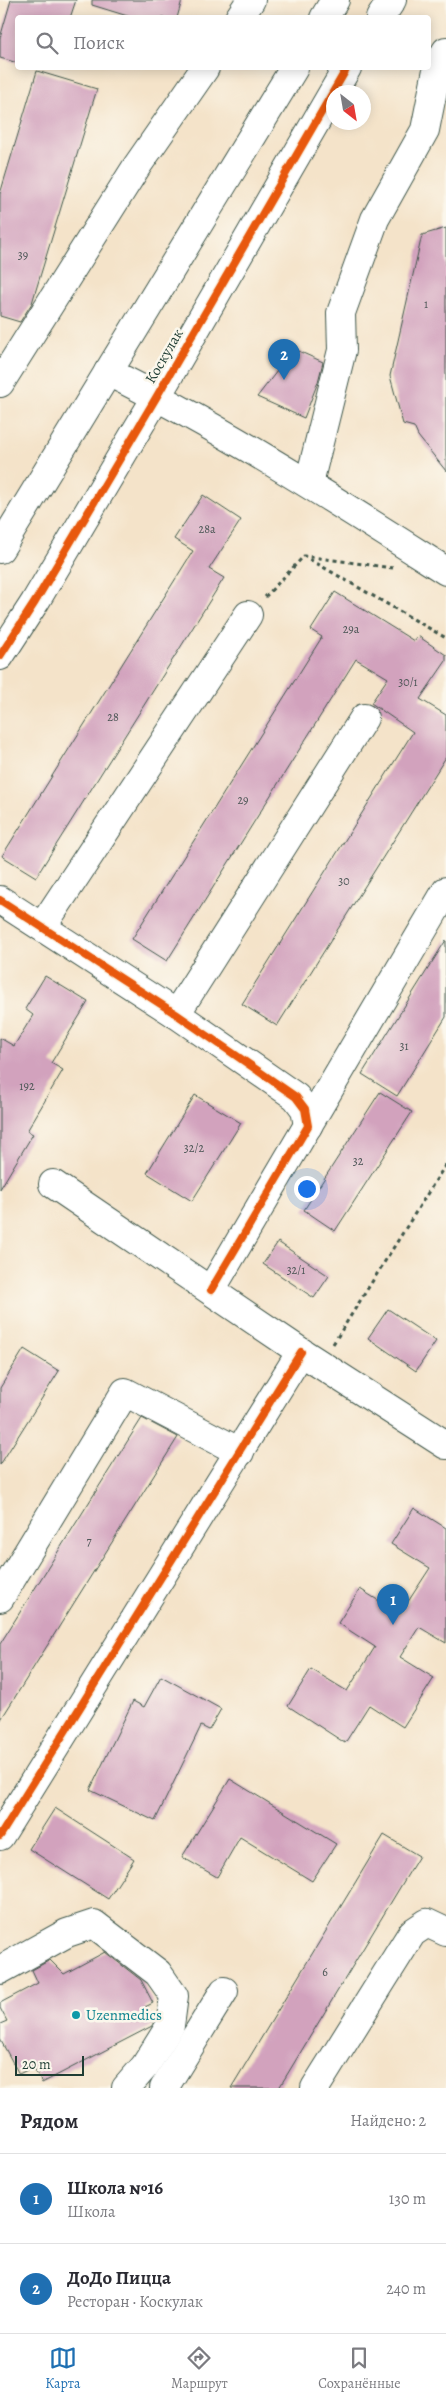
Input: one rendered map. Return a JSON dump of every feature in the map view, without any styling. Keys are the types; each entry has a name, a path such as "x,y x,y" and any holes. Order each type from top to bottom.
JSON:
{"street":[{"path":"241,15 251,0"},
{"path":"326,15 335,0"},
{"path":"382,15 392,0"},
{"path":"309,483 342,350 341,313 375,219 425,130 438,65 446,50"},
{"path":"0,383 137,166 204,70"},
{"path":"0,549 293,70"},
{"name":"Коскулак","path":"0,656 35,602 157,396 346,70"},
{"path":"108,372 157,396 309,483 446,571"},
{"path":"42,926 248,615"},
{"path":"176,1014 364,718"},
{"path":"211,1290 446,891"},
{"path":"0,900 176,1014 296,1097 304,1109 308,1126"},
{"path":"53,1184 310,1359 446,1445"},
{"path":"0,1836 240,1452 310,1359"},
{"path":"0,1598 125,1392 240,1452"},
{"path":"315,2088 412,1933 427,1923 446,1932"},
{"path":"0,1970 67,1933 94,1924 158,1974 174,1996 170,2026 145,2066 126,2088"},
{"path":"164,2088 224,1991"}],"path":[{"path":"304,556 399,569"},
{"path":"248,615 304,556"},
{"path":"304,556 446,638"},
{"path":"310,1359 446,1164"}],"building":[{"path":"11,0 76,0 71,15 15,15 15,62 0,58 0,38"},
{"path":"92,0 182,0 178,15 124,15 92,5"},
{"path":"37,71 97,89 32,303 20,322 0,316 0,194"},
{"path":"446,228 446,471 418,436 414,427 403,424 390,376 422,235"},
{"path":"294,349 323,362 318,382 304,418 257,397"},
{"path":"203,495 241,520 209,569 224,578 36,877 2,856 193,551 174,539"},
{"path":"335,592 414,641 418,636 446,655 446,661 420,699 446,715 446,757 277,1026 242,1004 413,732 371,703 388,678 356,659 167,961 132,939 322,637 311,630"},
{"path":"446,940 446,1017 397,1096 362,1074"},
{"path":"45,976 88,1002 51,1063 63,1070 27,1131 33,1134 0,1189 0,1038 14,1046 33,1015 25,1009"},
{"path":"380,1092 412,1112 335,1231 304,1210"},
{"path":"195,1095 241,1123 192,1201 147,1173"},
{"path":"278,1242 329,1276 314,1298 263,1264"},
{"path":"388,1309 436,1341 416,1371 368,1338"},
{"path":"24,1349 59,1371 0,1465 0,1388"},
{"path":"142,1418 178,1437 0,1721 0,1644"},
{"path":"414,1508 446,1528 446,1643 419,1627 400,1657 434,1678 403,1727 369,1705 345,1743 288,1706 311,1669 347,1691 375,1647 338,1623 360,1589 400,1614 430,1568 391,1544"},
{"path":"161,1676 221,1709 209,1730 201,1726 155,1821 90,1790 133,1701 144,1707"},
{"path":"230,1779 336,1844 312,1881 240,1837 217,1877 182,1857"},
{"path":"55,1808 134,1859 108,1899 29,1849"},
{"path":"384,1835 419,1856 279,2088 231,2088"},
{"name":"Uzenmedics","path":"105,1952 141,1980 153,2003 145,2007 153,2023 152,2026 42,2083 33,2067 19,2074 0,2039 0,2024 7,2021 0,2008 0,2003 38,1983 32,1970 50,1960 64,1974"}],"cycle path":[{"path":"0,656 35,602 157,396 346,70"},
{"path":"0,900 176,1014 296,1097 305,1109 308,1126 211,1290"},
{"path":"0,1836 301,1352"}],"place":[{"name":"ДоДо Пицца","path":"284,380"},
{"name":"Школа №16","path":"393,1625"},
{"name":"Uzenmedics","path":"76,2015"}]}
